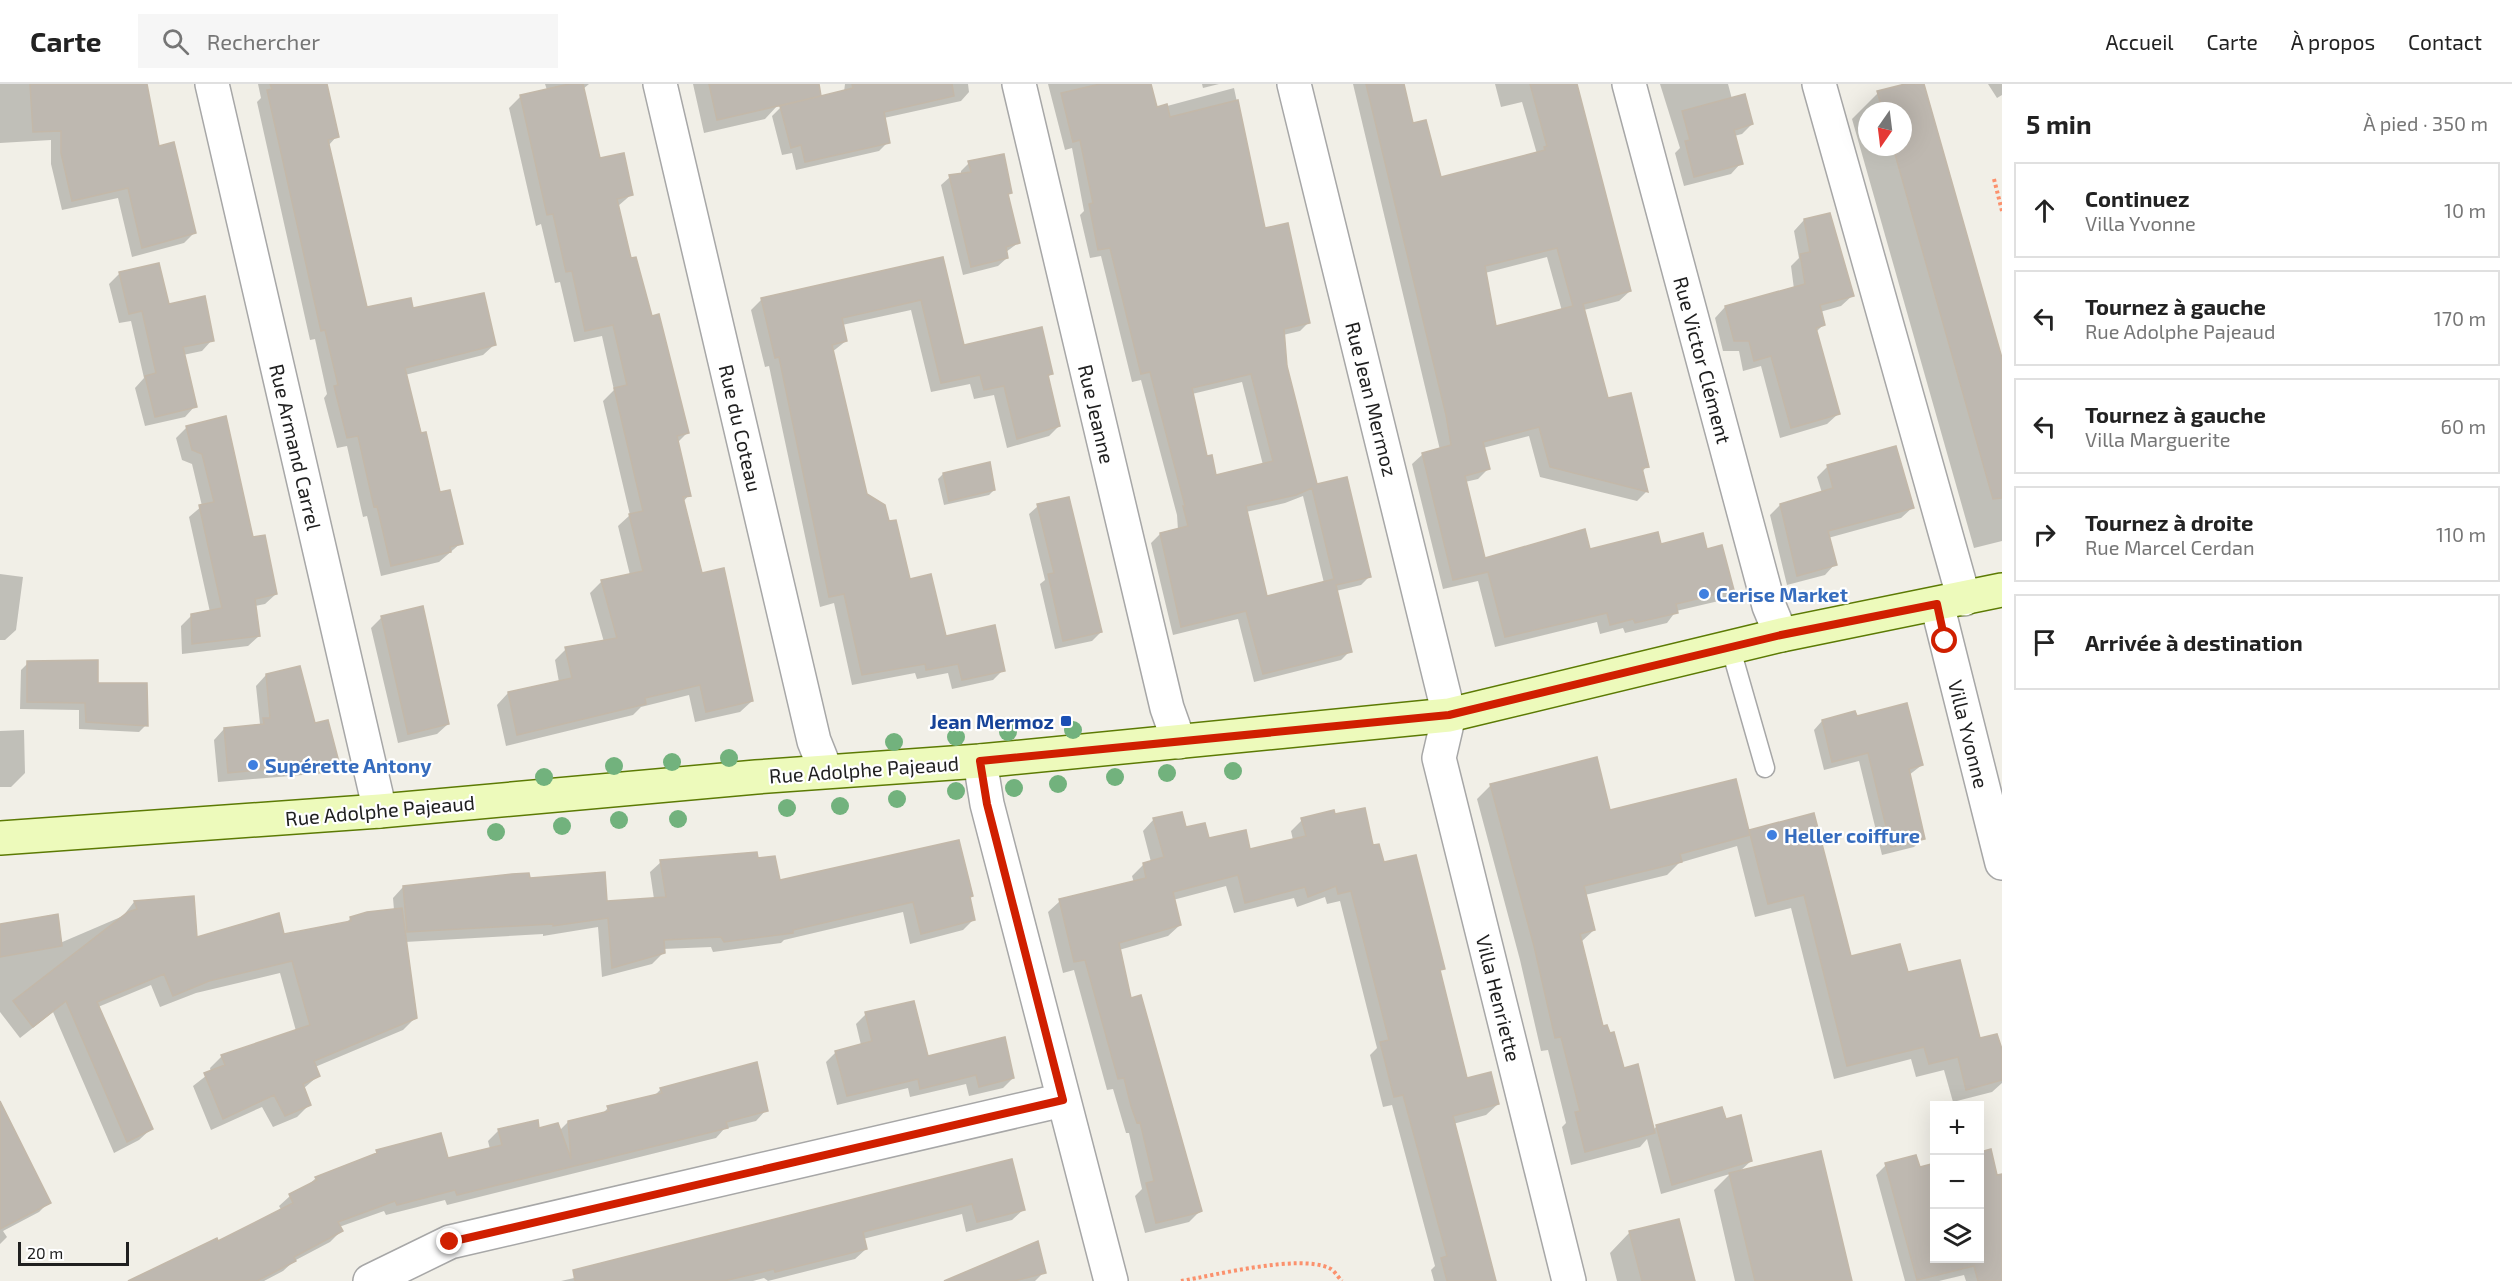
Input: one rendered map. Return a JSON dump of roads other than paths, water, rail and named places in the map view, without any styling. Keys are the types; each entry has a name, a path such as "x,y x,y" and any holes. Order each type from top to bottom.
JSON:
{"main road":[{"name":"Rue Adolphe Pajeaud","path":"0,838 380,811 826,771 980,761 1449,715 1731,646 2002,590"}],"street":[{"name":"Rue Armand Carrel","path":"212,84 380,811"},
{"name":"Rue du Coteau","path":"660,84 814,741 826,771"},
{"name":"Rue Jeanne","path":"1019,84 1167,708 1179,742"},
{"name":"Rue Jean Mermoz","path":"1294,84 1449,715"},
{"name":"Rue Victor Clément","path":"1629,84 1766,595 1781,635"},
{"name":"Villa Yvonne","path":"1819,84 1951,601 2002,863"},
{"name":"Villa Henriette","path":"1449,715 1439,758 1569,1281"},
{"path":"980,761 987,804 1111,1281"},
{"path":"370,1281 450,1242 1063,1100"}],"lane":[{"path":"1731,646 1765,768"}],"place":[{"name":"Cerise Market","path":"1704,594"},
{"name":"Jean Mermoz","path":"1066,721"},
{"name":"Supérette Antony","path":"253,765"},
{"name":"Heller coiffure","path":"1772,835"}]}
